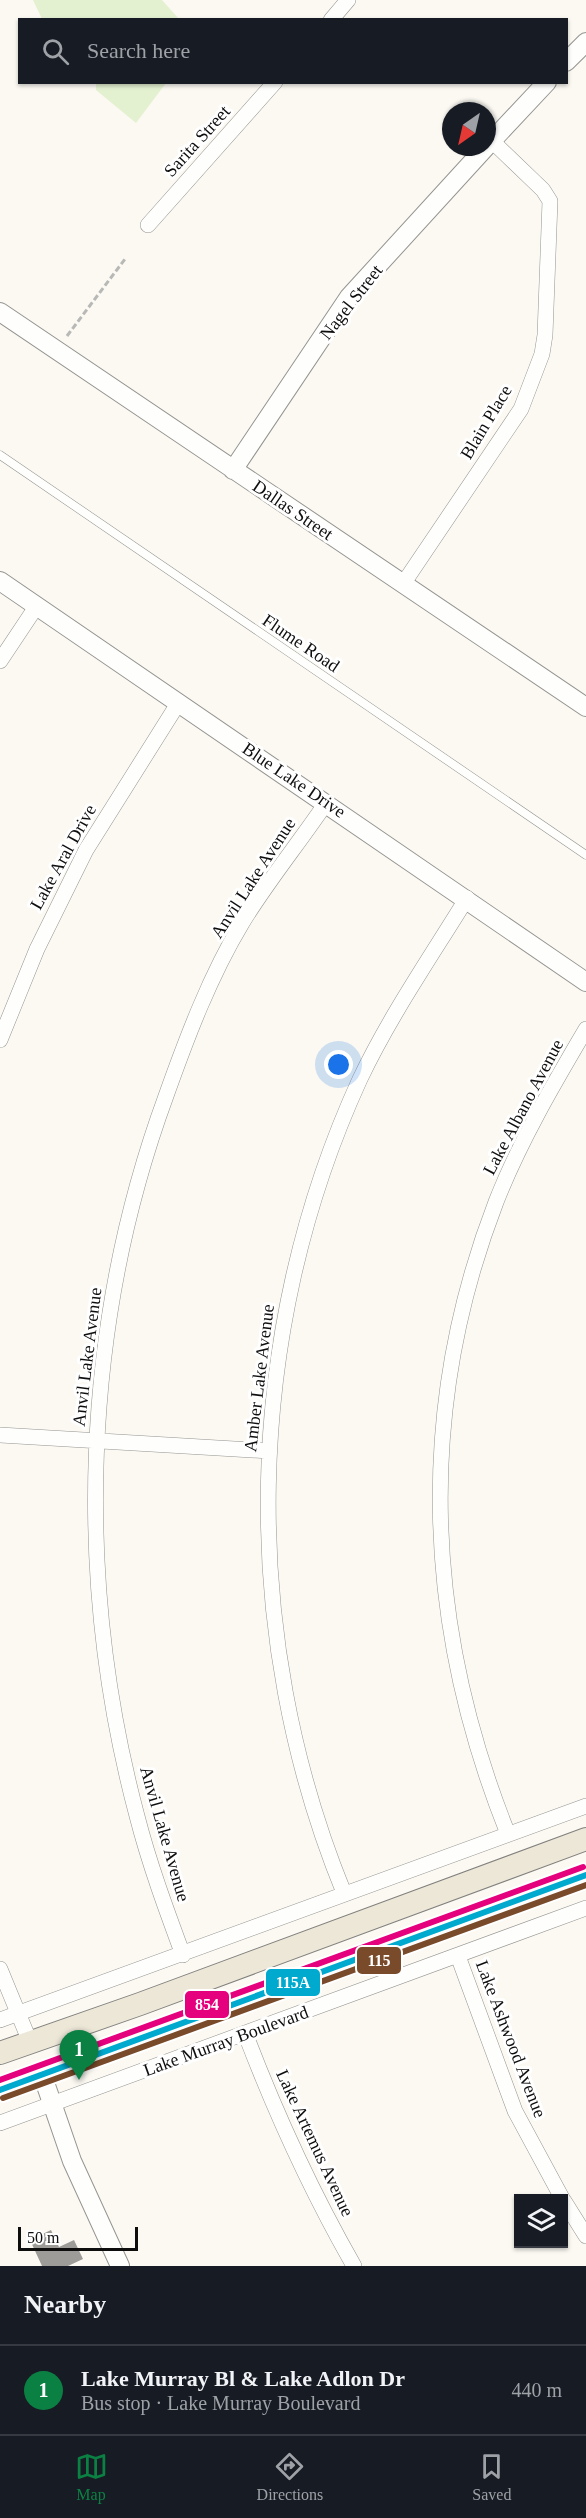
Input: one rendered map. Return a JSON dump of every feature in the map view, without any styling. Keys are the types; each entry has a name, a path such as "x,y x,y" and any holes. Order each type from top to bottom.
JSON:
{"main road":[{"path":"0,2053 586,1839"},
{"name":"Lake Murray Boulevard","path":"0,2087 42,2074 586,1875"},
{"path":"42,2074 78,2025"},
{"path":"0,2087 30,2042"}],"street":[{"path":"333,18 348,0"},
{"path":"568,61 586,42"},
{"name":"Sarita Street","path":"148,225 273,84"},
{"name":"Nagel Street","path":"496,136 545,84"},
{"name":"Blain Place","path":"403,584 521,409 542,354 545,335 550,201 543,190 496,152"},
{"name":"Nagel Street","path":"233,470 349,297 478,156"},
{"name":"Dallas Street","path":"0,312 586,707"},
{"name":"Blue Lake Drive","path":"0,581 467,898 586,982"},
{"path":"0,661 36,607"},
{"name":"Lake Aral Drive","path":"0,1040 37,949 86,850 179,702"},
{"name":"Anvil Lake Avenue","path":"183,1955 155,1878 137,1817 111,1699 103,1637 95,1520 101,1381 114,1286 128,1222 157,1119 191,1029 243,922 326,803"},
{"name":"Amber Lake Avenue","path":"344,1893 317,1821 283,1682 271,1587 268,1523 269,1451 273,1397 288,1304 310,1212 346,1112 381,1038 467,898"},
{"name":"Lake Albano Avenue","path":"508,1834 469,1724 449,1630 440,1523 444,1417 461,1319 481,1244 496,1202 533,1121 586,1029"},
{"path":"0,1435 269,1451"},
{"path":"0,2020 586,1806"},
{"name":"Lake Murray Boulevard","path":"0,2123 586,1908"},
{"name":"Lake Ashwood Avenue","path":"458,1956 515,2110 560,2194"},
{"path":"0,1969 30,2042"},
{"name":"Lake Artemus Avenue","path":"245,2033 281,2123 324,2215 354,2266"},
{"path":"42,2074 72,2162 120,2266"},
{"name":"Lake Ashwood Avenue","path":"568,2208 586,2236"}],"lane":[{"name":"Flume Road","path":"0,455 586,855"}],"path":[{"path":"67,336 125,259"}],"green space":[{"path":"33,0 162,0 178,18 42,18"},
{"path":"96,84 165,84 136,123 96,90"}],"building":[{"path":"51,2230 59,2247 74,2240 83,2259 68,2266 42,2266 30,2240"}],"transit line":[{"name":"854","path":"0,2080 583,1867"},
{"name":"115A","path":"0,2090 586,1875"},
{"name":"115","path":"3,2098 586,1885"}],"place":[{"name":"Lake Murray Bl & Lake Adlon Dr","path":"79,2080"}]}
